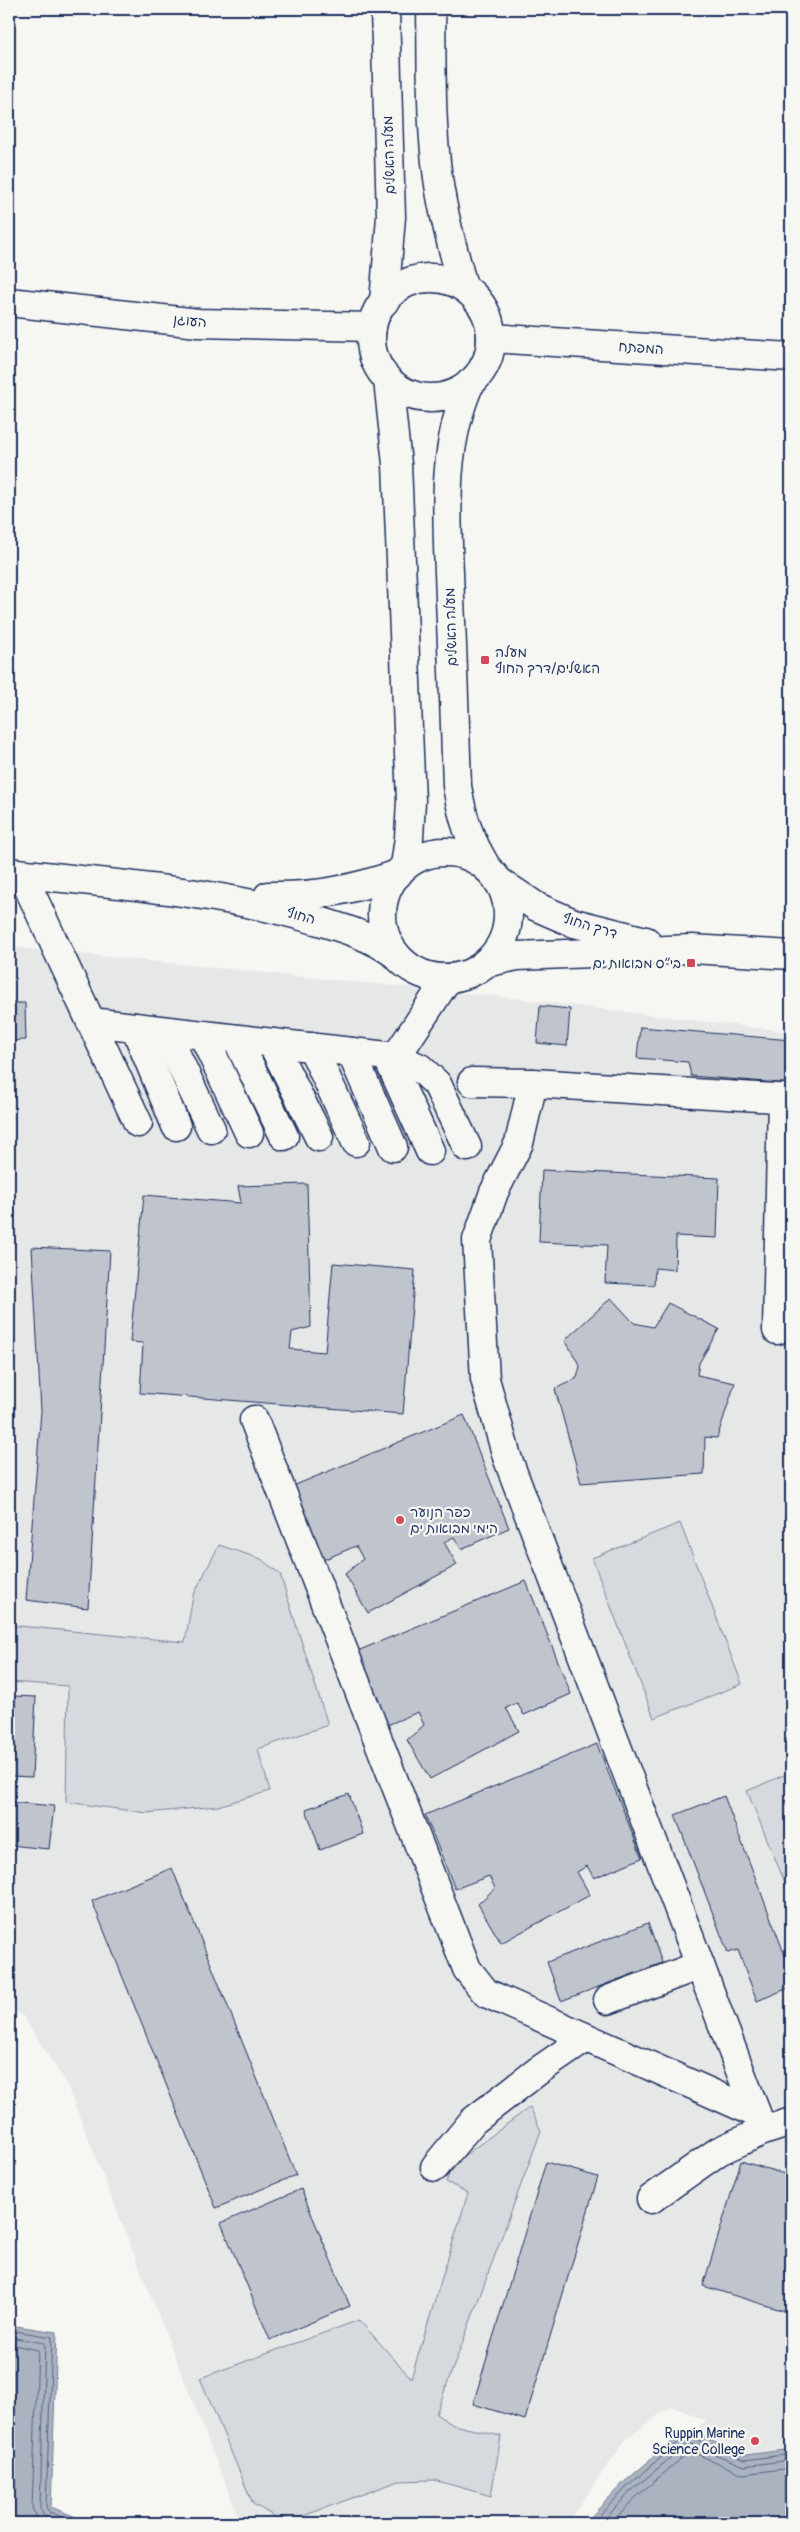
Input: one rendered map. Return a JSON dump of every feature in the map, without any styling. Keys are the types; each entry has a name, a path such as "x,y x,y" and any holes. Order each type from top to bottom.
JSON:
{"street":[{"name":"מעלה האשלים","path":"384,302 390,217 385,9"},
{"path":"431,9 433,125 438,178 450,240 463,286"},
{"path":"446,279 463,286 478,300 488,318 491,338 488,359 477,377 470,383 461,390 442,398 421,397 403,391 388,380 377,364 372,346 372,327 376,314 396,289 412,280 446,279"},
{"name":"העוגן","path":"9,302 198,323 372,327"},
{"name":"המפתח","path":"491,338 791,357"},
{"path":"388,380 397,464 411,801 410,838 401,870"},
{"name":"מעלה האשלים","path":"470,383 460,404 453,436 447,495 457,786 462,817 470,841 493,875"},
{"path":"438,852 455,853 472,858 493,875 505,896 508,912 506,928 498,947 485,963 468,974 448,978 428,977 410,968 395,954 385,936 382,916 384,897 392,880 401,870 420,857 438,852"},
{"name":"החוף","path":"201,894 300,897 318,895 366,885 401,870"},
{"path":"15,873 91,1022 138,1123"},
{"name":"החוף","path":"15,873 201,894 252,904 360,933 378,942 395,954"},
{"name":"דרך החוף","path":"493,875 537,907 574,924 632,939 692,949"},
{"name":"דרך החוף","path":"485,963 517,956 692,949 791,955"},
{"path":"391,1056 448,978"},
{"path":"91,1022 391,1056 420,1068 437,1084 467,1147"},
{"path":"135,1027 176,1126"},
{"path":"165,1031 211,1129"},
{"path":"203,1035 249,1133"},
{"path":"237,1039 284,1136"},
{"path":"272,1043 319,1137"},
{"path":"312,1047 356,1142"},
{"path":"351,1052 393,1147"},
{"path":"391,1056 430,1151"},
{"path":"472,1082 533,1083 786,1098 777,1330"},
{"path":"533,1083 519,1142 494,1192 477,1240 484,1379 507,1457 760,2122"},
{"path":"254,1420 467,1969 486,1993 586,2038 760,2122 791,2122"},
{"path":"608,2000 700,1965"},
{"path":"435,2167 473,2121 538,2071 586,2038"},
{"path":"650,2199 760,2122"}],"shaded area":[{"name":"כפר הנוער הימי מבואות ים","path":"9,947 503,997 791,1032 791,2447 754,2454 694,2432 705,2420 671,2406 627,2438 567,2523 407,2523 401,2517 359,2523 241,2523 67,2085 23,2016 9,2008"},
{"path":"680,1523 742,1684 654,1718 592,1558"},
{"path":"219,1545 261,1559 280,1574 328,1725 258,1749 270,1791 218,1806 147,1813 66,1802 68,1686 9,1682 9,1625 185,1642 193,1596"},
{"path":"791,1772 791,1897 747,1791"},
{"path":"530,2107 541,2131 436,2414 453,2425 501,2436 491,2496 434,2480 399,2481 292,2520 277,2518 253,2504 200,2378 359,2320 411,2378 468,2193 446,2182 453,2164"}],"water":[{"path":"9,2325 57,2332 51,2507 91,2523 9,2523"},
{"path":"687,2429 746,2455 791,2449 791,2523 585,2523 623,2483"}],"building":[{"path":"9,1003 25,1003 26,1040 9,1041"},
{"path":"540,1006 570,1009 567,1046 537,1043"},
{"path":"640,1027 791,1040 791,1084 691,1076 688,1062 637,1058"},
{"path":"542,1170 719,1178 717,1238 676,1236 675,1270 655,1268 654,1285 605,1283 607,1245 539,1242"},
{"path":"307,1184 311,1327 292,1332 290,1349 325,1352 333,1263 415,1270 403,1414 140,1393 143,1343 130,1342 144,1195 241,1203 238,1186"},
{"path":"32,1247 110,1251 88,1608 26,1600 41,1411"},
{"path":"611,1298 634,1323 653,1327 668,1303 719,1329 699,1363 697,1375 735,1383 717,1438 705,1437 704,1474 581,1483 555,1389 577,1378 580,1366 565,1340"},
{"path":"464,1415 509,1528 461,1549 454,1537 444,1542 457,1565 368,1613 345,1574 363,1559 356,1546 323,1560 293,1486"},
{"path":"526,1581 571,1694 524,1715 517,1703 506,1708 519,1731 430,1779 407,1740 424,1725 418,1712 385,1726 355,1652"},
{"path":"14,1696 36,1697 32,1777 10,1776"},
{"path":"597,1744 642,1858 594,1878 587,1866 577,1872 590,1895 501,1943 478,1904 495,1888 489,1876 455,1889 425,1815"},
{"path":"349,1794 363,1834 320,1850 306,1809"},
{"path":"724,1796 791,1971 791,1987 757,2001 738,1950 728,1953 675,1815"},
{"path":"9,1802 54,1806 49,1849 9,1845"},
{"path":"172,1868 296,2175 216,2208 92,1901"},
{"path":"648,1923 662,1963 561,2001 547,1962"},
{"path":"741,2161 791,2176 791,2313 703,2286"},
{"path":"546,2162 598,2177 525,2420 473,2404"},
{"path":"301,2189 350,2306 270,2340 221,2223"}],"place":[{"name":"מעלה האשלים/דרך החוף","path":"485,660"},
{"name":"בי״ס מבואות ים","path":"691,963"},
{"name":"כפר הנוער הימי מבואות ים","path":"400,1520"},
{"name":"Ruppin Marine Science College","path":"755,2441"}]}
